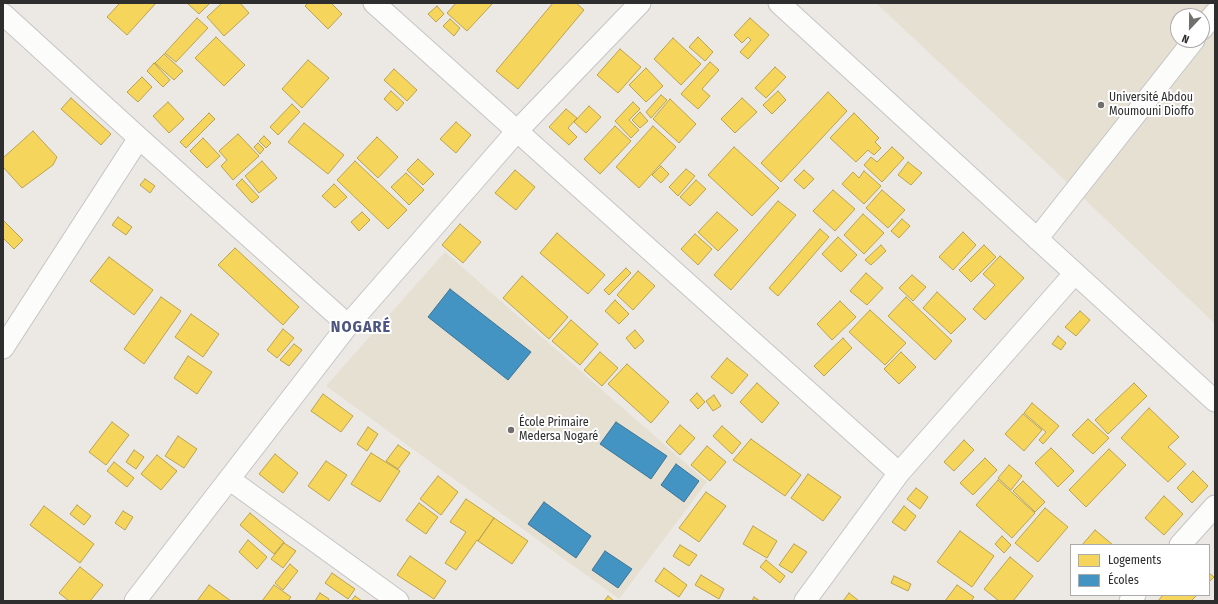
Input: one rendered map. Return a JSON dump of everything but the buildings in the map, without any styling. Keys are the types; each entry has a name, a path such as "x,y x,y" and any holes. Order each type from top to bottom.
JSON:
{"street":[{"path":"374,3 899,473"},
{"path":"135,601 348,325 517,131 640,3"},
{"path":"779,3 1215,401"},
{"path":"3,14 348,325"},
{"path":"1038,239 1188,48"},
{"path":"3,348 139,138"},
{"path":"806,601 899,473 1075,273"},
{"path":"229,480 398,601"},
{"path":"1181,544 1215,506"}],"shaded area":[{"name":"Université Abdou Moumouni Dioffo","path":"876,3 1215,3 1215,324 1054,170"},
{"path":"445,252 707,482 619,599 326,386"}],"place":[{"name":"Université Abdou Moumouni Dioffo","path":"1101,105"},
{"name":"École Primaire Medersa Nogaré","path":"511,430"}],"district":[{"name":"NOGARÉ","path":"361,328"}]}
